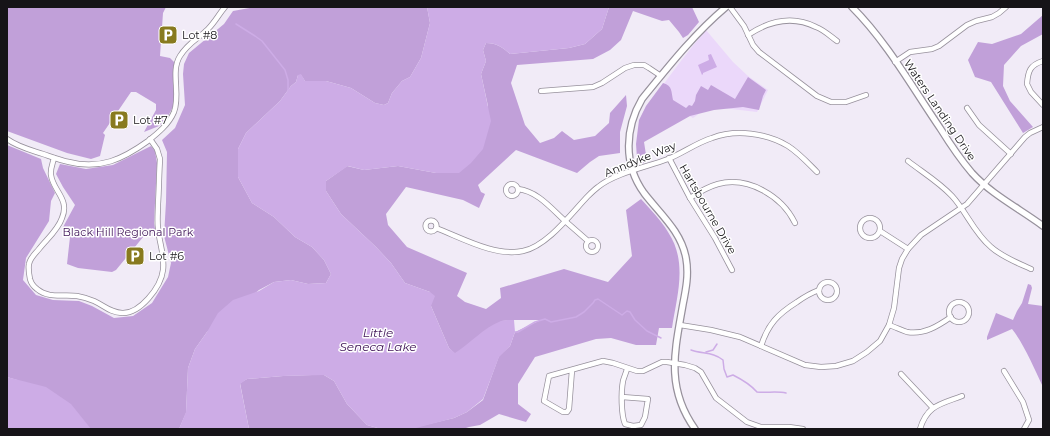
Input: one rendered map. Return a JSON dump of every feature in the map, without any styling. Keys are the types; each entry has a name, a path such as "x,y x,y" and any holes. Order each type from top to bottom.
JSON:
{"street":[{"path":"7,139 20,146 54,158 79,164 103,164 127,154 150,139 169,121 174,113 177,103 176,69 179,57 188,44 209,29 225,7"},
{"path":"695,429 680,403 675,376 677,343 686,286 686,257 680,240 669,222 644,192 632,171 628,140 631,124 642,99 697,34 726,7"},
{"path":"730,7 744,26 753,45 817,96 831,102 846,102 866,95"},
{"name":"Waters Landing Drive","path":"852,7 870,25 958,155 973,174 1004,200 1043,226"},
{"path":"895,62 910,52 939,46 967,25 992,17 1006,7"},
{"path":"748,35 758,28 771,23 783,20 794,20 816,27 837,41"},
{"path":"1043,61 1037,63 1029,70 1027,84 1031,92 1043,105"},
{"path":"541,91 593,87 602,83 624,68 634,65 644,65 661,76"},
{"path":"967,108 979,125 1011,154"},
{"path":"680,324 711,330 740,338 805,365 821,367 836,366 853,361 867,352 880,340 889,325 894,308 902,258 915,240 967,204 1030,133 1043,127"},
{"name":"Anndyke Way","path":"436,228 490,250 508,253 524,251 538,245 551,235 597,187 609,180 669,158 713,137 732,133 752,134 770,138 788,146 817,172"},
{"path":"54,158 51,175 52,180 62,198 64,212 59,225 31,259 28,270 33,286 41,292 52,296 83,297 95,301 110,311 123,313 130,312 138,308 150,297 159,283 163,270 158,228 160,159 157,149 150,139"},
{"name":"Hartsbourne Drive","path":"669,158 690,198 715,238 732,270"},
{"path":"908,161 953,197 978,233 990,247 998,253 1031,269"},
{"path":"690,198 704,189 719,184 735,182 749,184 763,190 775,198 791,214 795,223"},
{"path":"518,189 526,190 545,202 588,241"},
{"path":"867,219 876,220 880,225 880,231 876,236 870,238 866,237 861,230 862,224 867,219"},
{"path":"880,231 908,249"},
{"path":"761,346 769,326 784,310 810,293 819,290"},
{"path":"956,302 962,302 967,306 969,311 965,320 959,322 953,320 951,317 950,308 953,304 956,302"},
{"path":"889,325 908,332 922,332 934,328 951,317"},
{"path":"572,370 569,409 567,412 563,412 544,401 549,376 603,361 637,371 643,371 662,362 667,362 696,368 701,372 716,398 747,422 761,427 789,427 803,429"},
{"path":"622,397 648,399 645,417 641,425 633,426 625,424 623,419 622,397 623,381 627,369"},
{"path":"1004,371 1023,402 1029,420 1024,429"},
{"path":"901,374 933,408"},
{"path":"920,429 925,416 933,408 962,396"}],"shaded area":[{"path":"706,30 733,62 748,76 768,90 757,112 723,108 704,110 693,118 655,97 667,79"}],"green space":[{"path":"7,7 166,7 163,13 160,56 170,58 174,62 174,105 167,118 159,126 144,132 156,110 156,104 136,92 131,92 103,133 105,135 100,156 91,159 67,153 7,131"},
{"path":"255,7 427,7 430,23 421,58 410,77 402,81 392,93 388,103 384,105 375,103 351,88 326,81 305,81 301,75 298,75 296,82 291,86 280,101 246,133 238,149 238,177 252,203 274,217 295,237 312,247 324,260 331,274 326,283 308,284 291,280 274,282 259,290 207,332 195,349 188,368 186,413 179,429 91,429 17,380 7,377 7,145 41,159 43,168 55,193 51,201 49,221 26,258 23,280 36,295 53,300 79,301 114,318 133,316 152,303 168,277 171,263 164,236 167,152 162,140 175,128 185,105 183,74 184,64 189,53 224,24 233,11"},
{"path":"609,7 692,7 699,22 688,35 683,38 669,20 662,21 633,11 621,40 610,50 593,59 517,65 511,83 525,125 540,143 554,138 562,131 574,140 595,136 609,123 610,113 626,95 627,106 620,132 620,153 599,156 577,173 516,150 478,185 481,192 485,194 479,208 463,200 406,187 386,214 388,225 407,247 467,273 457,296 465,302 486,309 501,298 500,288 564,269 608,282 632,256 626,210 641,199 665,228 674,243 678,255 679,279 672,328 659,328 656,345 636,345 611,338 596,339 535,357 518,384 518,404 531,414 526,422 499,414 480,425 463,429 408,429 454,418 467,412 483,400 499,356 510,346 515,332 541,320 502,321 455,354 449,348 431,306 430,292 405,283 391,263 341,214 326,191 326,181 347,166 364,170 398,166 436,173 488,106 481,74 486,61 483,50 486,43 499,46 510,54 569,48 585,44 602,29"},
{"path":"1043,15 1043,34 1021,46 1004,65 1003,86 1010,101 1033,127 1023,133 991,82 975,77 968,60 978,42 992,44 1021,34"},
{"path":"748,77 766,90 759,110 743,107 714,110 690,116 644,142 647,161 642,164 638,163 636,144 639,120 646,106 663,83 670,88 673,100 686,108 689,105 692,106 701,86 708,90 711,85 735,99"},
{"name":"Black Hill Regional Park","path":"151,146 155,151 157,163 155,229 152,234 148,231 116,270 112,272 78,268 67,264 70,237 74,231 70,226 62,229 75,205 56,174 60,164 86,169 113,165"},
{"path":"1028,284 1031,285 1032,288 1028,304 1043,306 1043,387 1025,349 1012,329 987,340 996,313 1013,320 1022,303"},
{"path":"324,375 334,381 347,404 367,425 381,429 249,429 240,383 247,379"}],"water":[{"name":"Little Seneca Lake","path":"427,7 609,7 602,29 585,44 569,48 510,54 499,46 486,43 483,50 486,61 481,74 491,121 483,149 471,163 459,173 436,173 398,166 364,170 348,166 326,181 326,191 341,214 391,263 405,283 430,292 435,296 431,306 449,348 455,353 495,324 503,321 514,320 515,332 510,346 499,357 483,399 467,412 454,418 416,428 381,429 367,425 347,404 334,381 324,375 247,379 240,384 249,429 179,429 186,412 188,368 195,349 218,313 233,300 259,291 274,282 291,280 308,284 326,283 331,274 324,260 312,247 295,237 274,217 252,203 238,177 238,149 246,133 280,101 291,86 296,82 298,75 301,74 305,81 326,81 351,88 375,103 384,105 388,103 392,93 402,81 410,77 421,58 430,23"},
{"path":"711,54 717,67 703,73 702,75 698,65 709,60 708,55"},
{"path":"7,377 46,387 71,404 91,429 7,429"}],"waterway":[{"path":"236,24 262,41 285,70 288,80 288,90"},
{"path":"515,332 518,332 535,322 545,319 551,322 576,317 598,299 622,315 627,311 630,312 635,320 647,331 661,338"},
{"path":"706,352 713,350 717,344"},
{"path":"691,350 712,354 719,357 723,360 727,377 733,375 746,382 757,392 786,393"}],"place":[{"name":"Lot #8","path":"168,35"},
{"name":"Lot #7","path":"119,120"},
{"name":"Lot #6","path":"135,256"}]}
